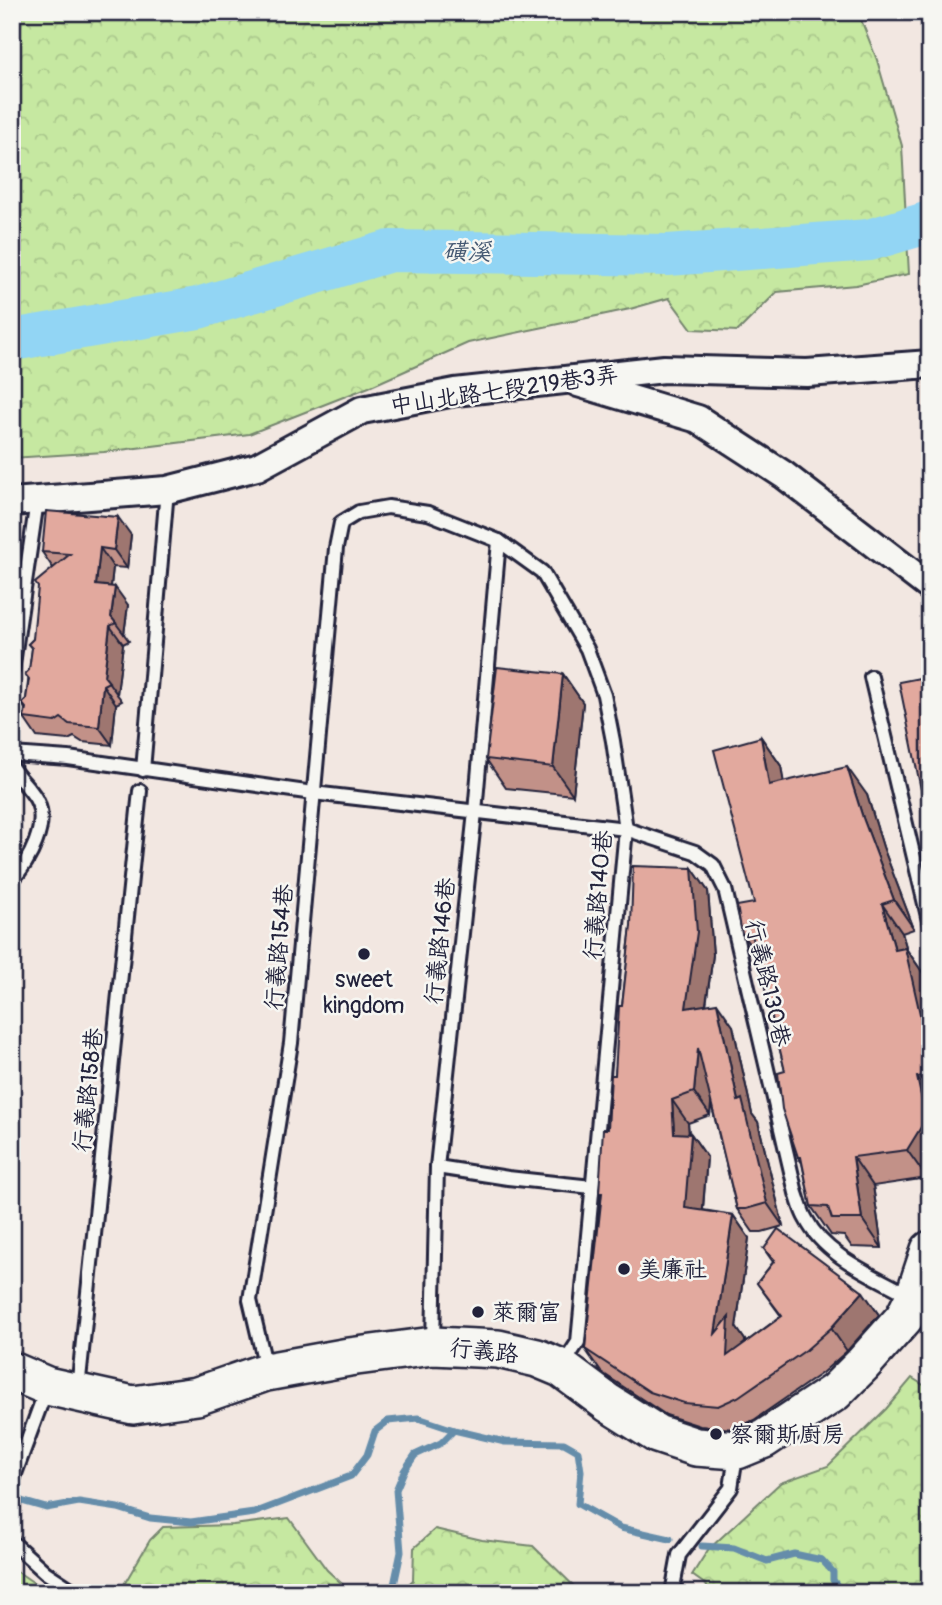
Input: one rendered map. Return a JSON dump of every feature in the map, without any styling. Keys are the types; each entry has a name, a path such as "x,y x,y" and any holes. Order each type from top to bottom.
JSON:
{"street":[{"name":"中山北路七段219巷3弄","path":"24,502 167,490 257,467 362,410 455,391 664,369 807,373 930,364"},
{"path":"566,380 698,419 784,475 930,587"},
{"name":"行義路","path":"12,1371 62,1391 133,1405 197,1396 267,1371 349,1357 433,1346 498,1349 537,1358 561,1368 608,1403 657,1434 695,1447 737,1450 764,1439 835,1392 904,1318 914,1298 930,1250"}],"lane":[{"path":"143,770 167,490"},
{"path":"12,671 24,502"},
{"name":"行義路140巷","path":"341,523 359,512 388,508 428,513 499,541 542,572 587,649 604,695 614,741 626,829 578,1342 561,1368"},
{"name":"行義路154巷","path":"267,1371 250,1300 291,1044 336,548 341,523"},
{"name":"行義路146巷","path":"433,1346 437,1167 475,813 499,541"},
{"path":"871,677 930,925"},
{"name":"行義路130巷","path":"12,754 68,758 313,793 626,829 695,852 713,865 725,889 796,1193 806,1220 824,1244 843,1258 914,1298"},
{"path":"12,768 38,801 40,822 35,846 22,870 12,880"},
{"name":"行義路158巷","path":"14,1476 62,1391 140,791"},
{"path":"437,1167 592,1187"},
{"path":"671,1593 679,1555 731,1488 737,1450"},
{"path":"12,1542 45,1572 77,1593"}],"green space":[{"path":"12,12 858,12 877,60 902,146 909,274 856,285 777,292 738,331 692,329 669,298 630,309 468,343 369,387 249,434 104,452 12,458"},
{"path":"912,1378 930,1389 930,1593 711,1593 706,1585 692,1575 708,1550 780,1483 828,1466 886,1409"},
{"path":"289,1518 327,1570 352,1593 119,1593 150,1540 163,1527 233,1525"},
{"path":"435,1529 482,1540 533,1546 581,1593 399,1593 413,1580 414,1548"},
{"path":"12,1568 49,1593 12,1593"}],"building":[{"path":"46,511 118,517 114,550 100,548 96,585 115,587 111,617 116,623 110,626 104,676 109,682 103,685 99,727 69,724 61,718 55,722 24,718 26,708 22,703 26,699 29,679 25,674 29,670 32,648 28,644 33,639 38,587 35,583 70,554 42,552"},
{"path":"497,667 563,674 553,767 486,759"},
{"path":"930,676 930,829 929,829 899,682"},
{"path":"761,737 769,785 847,767 894,900 882,904 895,950 905,948 930,1058 930,1075 917,1077 926,1119 907,1150 853,1157 862,1219 832,1219 828,1207 811,1206 801,1157 798,1157 782,1109 778,1073 785,1071 752,934 742,934 737,906 754,903 714,750"},
{"path":"633,866 692,868 697,932 686,1008 717,1003 738,1101 742,1099 767,1203 737,1209 698,1048 694,1092 672,1100 674,1133 691,1134 685,1208 733,1215 715,1334 729,1317 727,1356 782,1316 757,1283 775,1260 764,1249 778,1229 863,1292 831,1328 806,1350 738,1397 718,1406 684,1403 650,1392 585,1349 602,1193 599,1193 603,1129 608,1129 611,1075 615,1075 619,1006 622,1006 631,926"}],"waterway":[{"name":"磺溪","path":"12,340 198,308 390,251 668,255 869,240 930,222"},
{"path":"18,1500 46,1508 79,1502 118,1508 150,1518 191,1522 254,1513 351,1476 367,1455 375,1431 388,1421 418,1418 505,1442 564,1443 578,1451 581,1471 578,1504 621,1528 670,1539"},
{"path":"385,1593 394,1585 401,1552 396,1490 404,1471 415,1455 441,1443 454,1430"},
{"path":"702,1546 734,1548 767,1561 794,1554 822,1560 833,1572 833,1580 842,1593"}],"place":[{"name":"sweet kingdom","path":"364,954"},
{"name":"美廉社","path":"624,1269"},
{"name":"萊爾富","path":"478,1312"},
{"name":"察爾斯廚房","path":"716,1434"}]}
